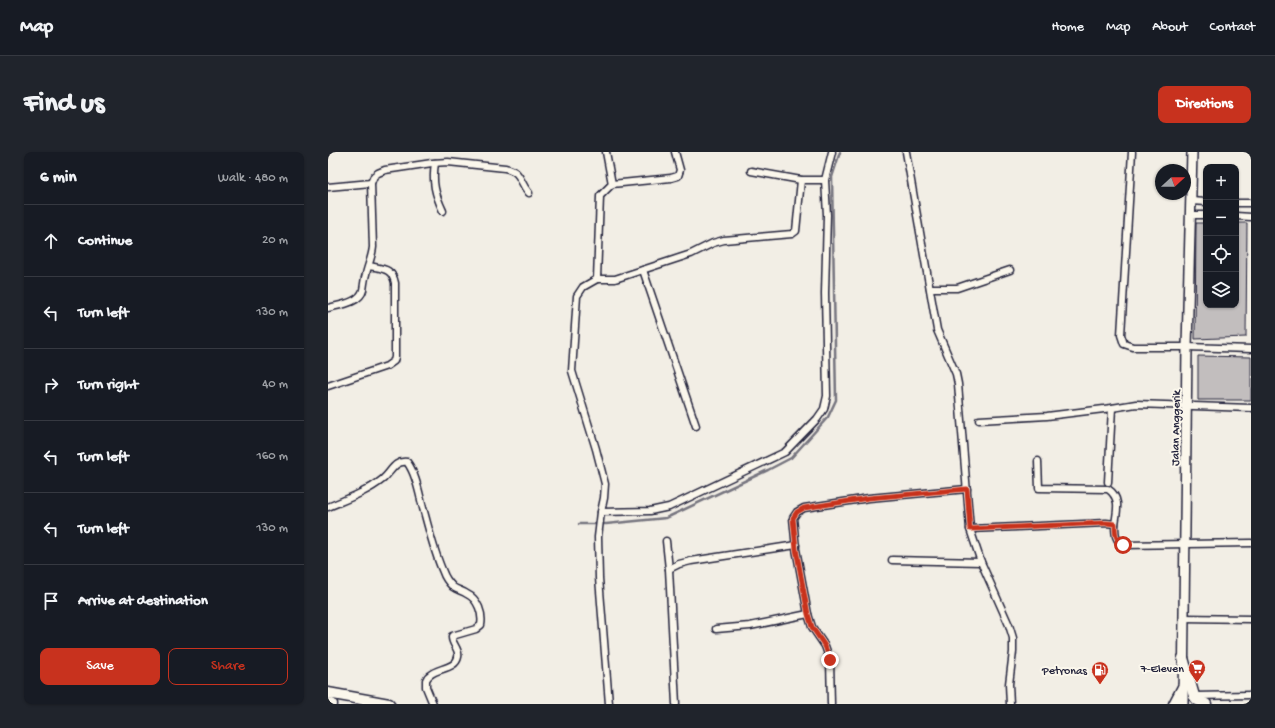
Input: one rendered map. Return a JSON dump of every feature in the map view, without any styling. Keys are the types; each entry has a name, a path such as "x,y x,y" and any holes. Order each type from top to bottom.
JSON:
{"main road":[{"name":"Jalan Anggerik","path":"1183,704 1187,347 1192,152"},
{"path":"1184,658 1194,696 1197,700 1206,704"},
{"path":"1174,704 1183,687"},
{"path":"328,693 389,704"},
{"path":"328,703 332,704"}],"street":[{"path":"606,152 612,184"},
{"path":"597,279 600,196 612,184 678,176 680,170 675,152"},
{"path":"601,513 650,511 669,507 785,452 817,420 824,409 827,396 825,293 827,215 825,180 832,152"},
{"path":"906,152 937,330 956,374 958,384 970,529 981,562 1009,625 1013,638 1013,652 1009,684 1010,704"},
{"path":"1132,152 1121,335 1124,344 1133,347 1251,349"},
{"path":"328,308 357,299 361,296 373,247 371,183 374,176 378,173 385,170 448,162 514,170 519,175 525,188 530,193"},
{"path":"435,163 433,176 436,197 443,211"},
{"path":"751,172 801,180 825,180"},
{"path":"609,704 599,578 598,537 605,484 596,448 572,372 577,296 583,287 597,279 615,279 691,254 713,243 724,240 792,234 796,231 801,180"},
{"path":"328,187 371,183"},
{"path":"1191,201 1203,202"},
{"path":"1239,203 1251,203"},
{"path":"1191,215 1203,215"},
{"path":"1239,216 1251,217"},
{"path":"328,386 387,366 394,362 396,357 394,277 390,271 369,266"},
{"path":"643,270 696,426"},
{"path":"930,288 957,288 1010,270"},
{"path":"979,420 1047,416 1136,404 1251,408"},
{"path":"1108,482 1112,408"},
{"path":"328,507 362,492 384,478 397,464 402,461 407,462 411,467 420,495 430,536 447,581 454,588 469,594 475,600 482,620 481,625 476,630 452,636 452,640 458,653 458,658 454,664 430,674 426,680 426,687 433,704"},
{"path":"1038,461 1039,488 1108,489 1114,493 1117,500 1115,536 1123,545 1251,543"},
{"path":"831,704 830,660 825,646 812,627 808,614 796,545 793,518 797,512 804,508 869,498 967,489"},
{"path":"970,529 1106,523 1115,524"},
{"path":"666,541 669,569 676,704"},
{"path":"669,569 691,561 796,545"},
{"path":"892,560 981,562"},
{"path":"716,629 750,626 808,614"},
{"path":"1184,618 1251,619"},
{"path":"1194,696 1251,695"}],"building":[{"path":"1196,223 1203,223 1203,308 1239,308 1239,223 1247,223 1246,337 1195,339"},
{"path":"1198,356 1251,357 1251,400 1198,400"}],"waterway":[{"path":"579,524 606,524 666,518 791,458 828,417 836,400 832,177 840,152"}],"place":[{"name":"7-Eleven","path":"1197,683"},
{"name":"Petronas","path":"1100,685"}],"route":[{"path":"830,660 825,646 812,627 808,614 796,549 793,518 797,512 804,508 869,498 967,489 970,529 1106,523 1115,524 1114,534 1117,540 1123,545"}]}
